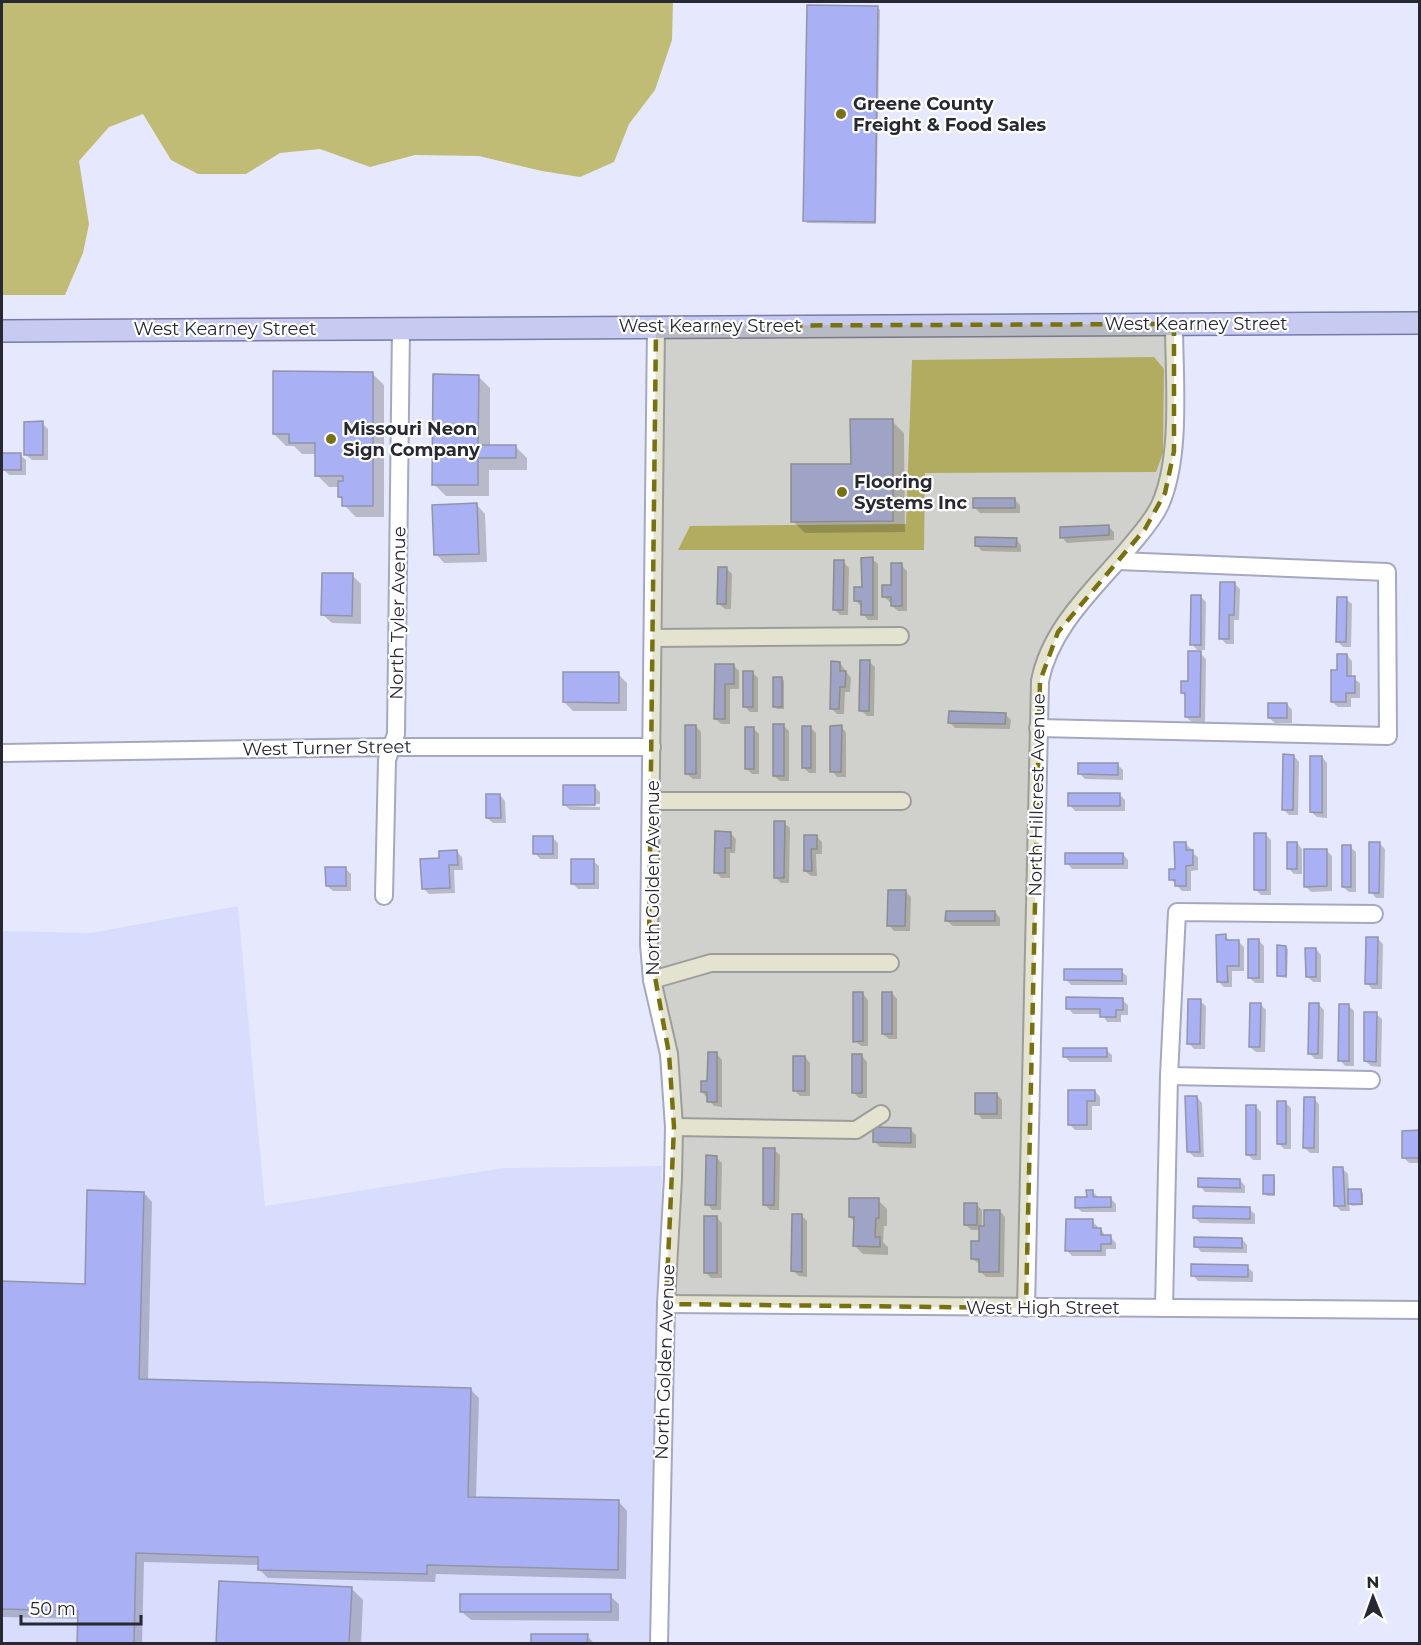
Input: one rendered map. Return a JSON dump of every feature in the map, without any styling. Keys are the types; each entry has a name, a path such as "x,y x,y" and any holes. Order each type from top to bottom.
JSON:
{"main road":[{"name":"West Kearney Street","path":"2,330 1419,323"}],"street":[{"name":"North Hillcrest Avenue","path":"1026,1308 1040,681 1046,655 1052,643 1065,623 1153,518 1169,479 1174,451 1174,324"},
{"name":"North Golden Avenue","path":"656,326 649,944 652,980 669,1054 674,1127 666,1304 659,1644"},
{"name":"North Tyler Avenue","path":"384,896 387,760 396,734 401,328"},
{"path":"1038,728 1388,736 1387,572 1118,561"},
{"path":"653,638 900,636"},
{"name":"West Turner Street","path":"2,753 391,747 652,747"},
{"path":"652,801 902,801"},
{"path":"1164,1308 1169,1076 1177,912 1374,914"},
{"path":"652,980 711,963 890,963"},
{"path":"1169,1076 1371,1080"},
{"path":"674,1127 856,1130 881,1114"},
{"name":"West High Street","path":"666,1304 1419,1310"}],"highlighted area":[{"path":"1174,324 1174,451 1165,493 1145,529 1058,632 1040,681 1026,1308 666,1304 674,1127 669,1054 649,944 656,326"}],"shaded area":[{"path":"2,2 673,2 672,40 655,90 629,124 614,162 580,177 542,171 479,156 415,155 370,167 320,149 280,153 246,174 198,174 171,160 143,114 109,127 79,161 89,224 83,253 65,295 2,295"},
{"path":"1154,357 1164,369 1163,453 1156,472 925,473 924,550 678,550 690,526 906,524 912,360"},
{"path":"238,906 265,1206 503,1168 662,1166 651,1643 12,1644 2,1639 2,931 91,933"}],"building":[{"name":"Greene County Freight & Food Sales","path":"807,5 878,6 875,222 803,221"},
{"name":"Missouri Neon Sign Company","path":"273,371 373,372 373,506 342,506 342,497 338,497 338,481 343,481 343,476 315,476 315,443 289,443 289,434 273,434"},
{"path":"433,374 479,375 478,445 516,445 516,458 478,458 478,485 432,485"},
{"name":"Flooring Systems Inc","path":"850,419 893,419 893,521 791,522 791,464 851,464"},
{"path":"43,421 43,455 24,455 24,422"},
{"path":"2,453 21,453 21,470 2,470"},
{"path":"973,498 1015,498 1015,508 973,508"},
{"path":"477,503 479,554 434,555 432,505"},
{"path":"1109,525 1109,535 1060,538 1060,527"},
{"path":"975,537 1017,538 1016,547 975,546"},
{"path":"873,557 873,615 861,615 861,601 854,601 854,587 862,587 861,558"},
{"path":"834,560 844,560 843,610 833,610"},
{"path":"891,563 902,563 902,606 891,606 891,597 882,597 882,585 891,585"},
{"path":"718,567 727,567 726,604 717,604"},
{"path":"322,573 353,573 352,616 321,615"},
{"path":"1220,582 1235,582 1234,615 1229,615 1229,639 1219,639"},
{"path":"1191,595 1201,595 1201,645 1190,645"},
{"path":"1337,597 1347,597 1346,642 1336,642"},
{"path":"1188,651 1201,651 1200,717 1185,717 1185,693 1181,693 1181,681 1188,681"},
{"path":"1337,654 1347,654 1347,676 1355,676 1355,693 1346,693 1346,702 1331,702 1331,670 1337,670"},
{"path":"860,660 870,660 869,711 859,711"},
{"path":"831,661 840,662 840,671 846,671 845,687 840,687 839,709 830,709"},
{"path":"715,664 734,664 734,684 725,684 725,719 714,719"},
{"path":"743,671 753,671 753,707 743,707"},
{"path":"563,672 619,672 619,703 563,702"},
{"path":"773,677 782,677 782,707 773,707"},
{"path":"1268,703 1287,703 1287,718 1268,718"},
{"path":"949,711 1006,713 1005,724 948,723"},
{"path":"773,724 784,724 784,776 773,776"},
{"path":"685,725 696,725 696,774 685,774"},
{"path":"842,725 841,772 830,772 830,726"},
{"path":"802,726 811,726 811,768 802,768"},
{"path":"745,727 754,727 754,769 745,769"},
{"path":"1283,754 1294,755 1293,810 1282,810"},
{"path":"1310,756 1322,756 1322,813 1310,812"},
{"path":"1078,763 1118,763 1118,775 1078,774"},
{"path":"563,785 595,785 595,805 563,805"},
{"path":"1068,793 1120,793 1120,806 1068,806"},
{"path":"486,794 500,794 501,818 486,818"},
{"path":"774,821 785,821 784,878 774,878"},
{"path":"715,831 731,832 731,848 725,848 725,873 714,873"},
{"path":"1254,833 1266,833 1266,890 1254,890"},
{"path":"804,835 817,835 817,849 811,849 812,871 804,871"},
{"path":"533,836 553,836 553,854 533,854"},
{"path":"1174,842 1186,842 1186,850 1193,850 1193,865 1186,866 1186,886 1175,886 1175,880 1169,880 1169,869 1175,869"},
{"path":"1287,842 1297,842 1297,869 1287,869"},
{"path":"1369,842 1380,842 1379,893 1369,893"},
{"path":"1342,845 1351,845 1351,887 1342,887"},
{"path":"1304,849 1327,849 1327,886 1304,887"},
{"path":"457,850 458,865 449,865 450,888 422,889 420,859 439,858 439,851"},
{"path":"1065,853 1123,853 1123,864 1065,864"},
{"path":"571,859 594,859 594,884 571,884"},
{"path":"325,867 346,867 346,886 326,886"},
{"path":"888,890 906,890 905,926 887,926"},
{"path":"946,911 995,911 995,921 945,921"},
{"path":"1226,934 1226,940 1239,940 1239,966 1227,966 1228,982 1217,982 1216,935"},
{"path":"1366,937 1378,937 1377,984 1365,984"},
{"path":"1248,939 1259,939 1259,978 1248,978"},
{"path":"1277,945 1286,946 1286,976 1277,976"},
{"path":"1305,948 1316,948 1316,977 1306,977"},
{"path":"1064,969 1122,969 1122,981 1064,980"},
{"path":"853,992 863,992 863,1041 853,1042"},
{"path":"882,992 892,992 892,1034 882,1034"},
{"path":"1066,997 1123,998 1123,1010 1116,1010 1116,1017 1100,1017 1100,1009 1066,1009"},
{"path":"1188,999 1201,999 1200,1044 1187,1044"},
{"path":"1250,1003 1261,1003 1260,1047 1249,1047"},
{"path":"1309,1003 1319,1003 1318,1054 1308,1054"},
{"path":"1339,1004 1349,1004 1349,1061 1338,1061"},
{"path":"1364,1012 1377,1012 1376,1062 1364,1061"},
{"path":"1063,1048 1107,1048 1107,1057 1063,1057"},
{"path":"708,1052 717,1052 717,1102 707,1102 707,1092 701,1092 701,1081 707,1081"},
{"path":"852,1054 862,1054 862,1093 852,1093"},
{"path":"793,1056 805,1056 805,1091 793,1091"},
{"path":"1068,1090 1095,1090 1095,1101 1087,1101 1087,1125 1068,1125"},
{"path":"975,1093 997,1093 997,1114 975,1114"},
{"path":"1185,1096 1197,1096 1200,1152 1187,1152"},
{"path":"1304,1097 1315,1097 1314,1148 1303,1148"},
{"path":"1277,1101 1286,1101 1286,1144 1277,1144"},
{"path":"1246,1105 1256,1105 1256,1155 1246,1155"},
{"path":"873,1127 911,1128 911,1143 873,1142"},
{"path":"1420,1130 1420,1158 1402,1158 1402,1131"},
{"path":"763,1148 775,1148 774,1205 763,1205"},
{"path":"706,1155 717,1156 716,1205 705,1205"},
{"path":"1333,1167 1343,1167 1345,1206 1334,1206"},
{"path":"1263,1175 1274,1175 1274,1194 1263,1194"},
{"path":"1198,1178 1240,1179 1240,1188 1198,1187"},
{"path":"1348,1189 1361,1189 1362,1204 1348,1204"},
{"path":"87,1190 144,1192 139,1379 471,1388 468,1497 619,1500 618,1570 427,1565 427,1574 258,1570 258,1557 136,1553 134,1644 77,1644 78,1611 2,1609 2,1281 85,1284"},
{"path":"1086,1190 1093,1190 1093,1197 1111,1197 1111,1207 1075,1208 1075,1197 1087,1197"},
{"path":"849,1198 879,1198 879,1218 876,1218 875,1237 880,1237 880,1247 853,1246 854,1217 849,1217"},
{"path":"964,1203 977,1203 977,1225 964,1225"},
{"path":"1193,1206 1250,1207 1250,1219 1193,1218"},
{"path":"984,1210 1000,1210 999,1272 979,1272 979,1259 971,1259 971,1241 979,1241 979,1226 984,1226"},
{"path":"792,1214 802,1214 802,1272 791,1271"},
{"path":"704,1216 717,1216 717,1273 704,1273"},
{"path":"1066,1219 1093,1219 1093,1228 1101,1228 1101,1235 1111,1235 1111,1244 1101,1244 1101,1251 1065,1251"},
{"path":"1194,1237 1242,1238 1242,1248 1194,1247"},
{"path":"1191,1264 1248,1265 1248,1277 1191,1276"},
{"path":"219,1581 352,1587 349,1644 216,1644"},
{"path":"460,1594 611,1594 611,1612 460,1612"},
{"path":"531,1634 588,1634 587,1644 531,1644"}],"place":[{"name":"Greene County Freight & Food Sales","path":"841,114"},
{"name":"Missouri Neon Sign Company","path":"331,439"},
{"name":"Flooring Systems Inc","path":"842,492"}]}
